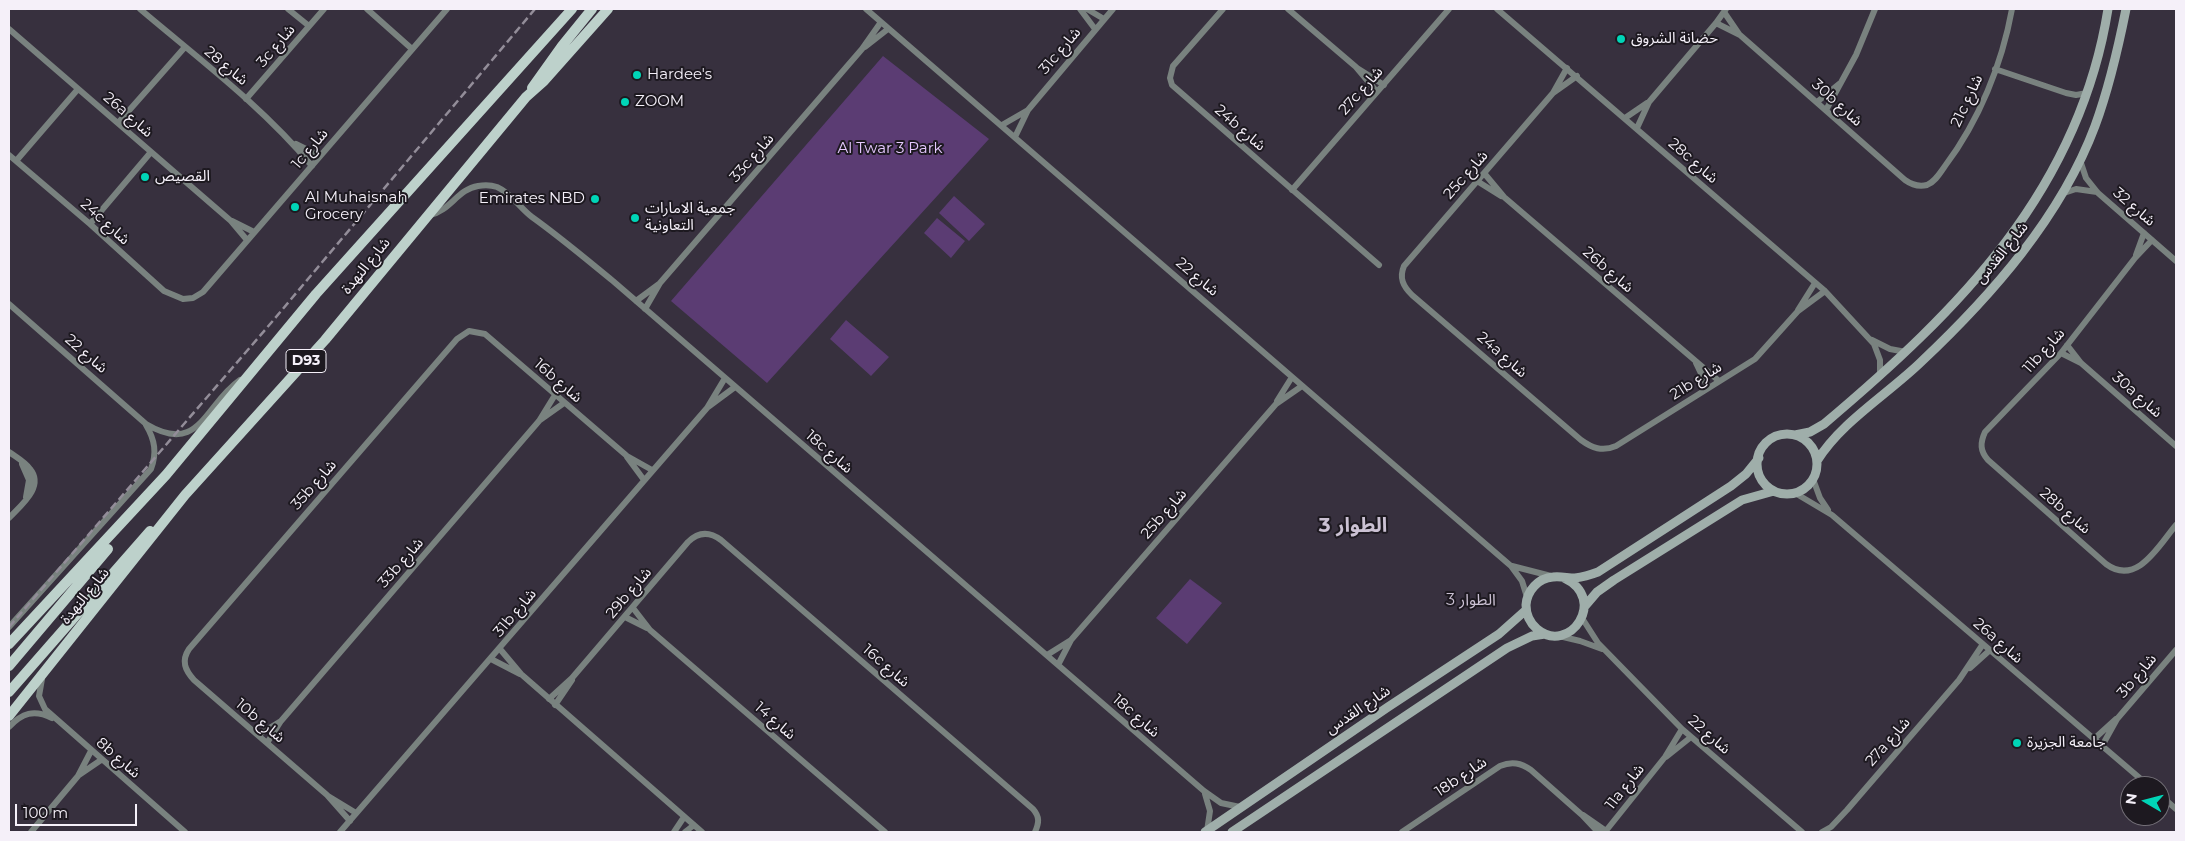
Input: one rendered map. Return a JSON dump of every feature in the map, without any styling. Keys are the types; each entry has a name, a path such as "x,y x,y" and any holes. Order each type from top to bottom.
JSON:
{"main road":[{"name":"شارع النهدة","path":"9,666 125,528 166,475 316,294 572,9"},
{"path":"526,97 548,64 592,9"},
{"name":"شارع النهدة","path":"9,692 135,547 185,496 325,340 426,215 526,97 544,81 608,9"},
{"name":"شارع القدس","path":"1795,435 1810,432 1824,424 1906,352 1953,305 2020,224 2057,163 2088,93 2104,38 2108,9"},
{"name":"شارع القدس","path":"1817,461 1832,440 1921,362 1983,298 2035,234 2080,160 2095,126 2113,71 2126,9"},
{"path":"2095,126 2113,42 2109,38 2104,38"},
{"path":"1564,578 1579,588 1584,606 1582,618 1571,631 1550,635 1532,624 1526,610 1527,599 1536,584 1553,577 1588,576 1607,567 1731,486 1746,474 1758,458 1765,444 1771,439 1779,436 1795,435 1810,445 1817,461 1813,479 1808,485 1795,493 1774,491 1750,497 1729,508 1609,583 1596,592 1584,606"},
{"path":"1758,458 1761,477 1774,491"},
{"name":"شارع النهدة","path":"9,644 166,475"},
{"name":"شارع النهدة","path":"9,716 185,496"},
{"name":"شارع القدس","path":"1206,832 1388,707 1499,634 1526,610"},
{"name":"شارع القدس","path":"1232,832 1507,648 1532,636 1550,635"}],"street":[{"name":"شارع 28","path":"140,9 295,144 312,166"},
{"path":"288,9 309,26"},
{"name":"3c شارع","path":"246,100 324,9"},
{"path":"367,9 412,49"},
{"name":"1c شارع","path":"188,299 203,292 447,9"},
{"name":"شارع 22","path":"866,9 1511,566 1522,580 1527,599"},
{"path":"1080,9 1095,29"},
{"path":"1087,9 1104,19"},
{"name":"31c شارع","path":"1015,137 1028,110 1113,9"},
{"name":"24b شارع","path":"1223,9 1173,66 1170,74 1172,85 1379,266"},
{"path":"1288,9 1356,67 1384,85"},
{"name":"27c شارع","path":"1292,190 1449,9"},
{"name":"28c شارع","path":"1497,9 1825,291 1869,338 1880,360 1880,376"},
{"path":"1826,110 1856,55 1875,9"},
{"name":"21c شارع","path":"1920,186 1932,182 1936,178 1959,146 1976,115 1995,69 2012,9"},
{"path":"1625,118 1648,102 1716,24 1725,10"},
{"name":"30b شارع","path":"1725,10 1740,35"},
{"name":"33c شارع","path":"636,301 660,283 862,49 881,22"},
{"name":"30b شارع","path":"1716,24 1740,35 1905,180 1920,186"},
{"name":"26a شارع","path":"9,29 231,220 246,240"},
{"name":"33c شارع","path":"862,49 888,29"},
{"path":"118,123 185,47"},
{"path":"1356,67 1377,92"},
{"name":"25c شارع","path":"1401,276 1404,266 1553,93 1567,68"},
{"path":"1995,69 2066,93 2080,95 2088,93"},
{"name":"25c شارع","path":"1553,93 1576,76"},
{"path":"1817,102 1842,82"},
{"path":"16,161 78,89"},
{"path":"1637,128 1648,102"},
{"name":"31c شارع","path":"1002,125 1028,110"},
{"name":"شارع 28","path":"295,144 320,156"},
{"path":"90,224 152,152"},
{"name":"24c شارع","path":"9,155 90,224 164,292 177,298 188,299"},
{"name":"شارع 32","path":"2080,160 2086,178 2098,193 2176,261"},
{"name":"26b شارع","path":"1484,173 1504,197 1719,380"},
{"name":"26b شارع","path":"1477,181 1504,197"},
{"name":"18c شارع","path":"426,215 445,210 467,190 485,185 502,190 636,301 1204,791 1221,803 1240,808"},
{"name":"شارع 32","path":"2061,194 2076,189 2091,190 2098,193"},
{"name":"26a شارع","path":"231,220 254,232"},
{"name":"11b شارع","path":"2135,258 2144,233"},
{"name":"11b شارع","path":"1988,460 1982,450 1982,438 1985,432 2061,353 2135,258 2152,240"},
{"name":"24a شارع","path":"1401,276 1404,287 1412,295 1575,435 1593,448"},
{"name":"33c شارع","path":"646,310 660,283"},
{"name":"21b شارع","path":"1593,448 1605,450 1616,446 1761,354 1798,311 1814,283"},
{"name":"21b شارع","path":"1798,311 1825,291"},
{"name":"شارع 22","path":"9,304 146,424"},
{"name":"16b شارع","path":"469,331 485,334 627,456 652,470"},
{"name":"35b شارع","path":"184,662 189,649 457,339 469,331"},
{"name":"28c شارع","path":"1869,338 1883,346 1906,352"},
{"name":"30a شارع","path":"2067,345 2081,363 2176,446"},
{"name":"30a شارع","path":"2061,353 2081,363"},
{"name":"26b شارع","path":"1696,362 1708,388"},
{"path":"146,424 170,434 178,435 190,432 199,425 233,386 246,377"},
{"name":"25b شارع","path":"1058,665 1071,640 1276,404 1292,377"},
{"name":"31b شارع","path":"340,832 492,659 707,408 725,378"},
{"name":"25b شارع","path":"1276,404 1302,386"},
{"name":"31b شارع","path":"707,408 735,387"},
{"name":"33b شارع","path":"267,743 281,721 539,421 554,395"},
{"name":"33b شارع","path":"539,421 564,403"},
{"path":"9,627 151,469 155,450 154,440 146,424"},
{"path":"9,452 30,468 34,477 33,490 9,518"},
{"name":"16b شارع","path":"627,456 644,480"},
{"name":"28b شارع","path":"1988,460 2115,570 2131,571 2142,565 2176,525"},
{"name":"26a شارع","path":"1813,479 1820,498 1832,515"},
{"name":"26a شارع","path":"1795,493 1832,515 2137,776"},
{"name":"29b شارع","path":"549,699 572,678 692,538 703,533 709,534"},
{"name":"16c شارع","path":"709,534 721,540 1033,809 1039,824 1035,832"},
{"name":"شارع 22","path":"1511,566 1553,577"},
{"name":"شارع 14","path":"633,608 650,630 885,832"},
{"name":"شارع 14","path":"625,617 650,630"},
{"name":"شارع 22","path":"1582,618 1591,635 1682,729 1802,832"},
{"name":"8b شارع","path":"76,631 44,676 39,689 41,703 57,721 185,832"},
{"name":"شارع 22","path":"1550,635 1580,640 1605,650"},
{"name":"25b شارع","path":"1047,655 1071,640"},
{"name":"27a شارع","path":"1964,674 1983,644"},
{"path":"500,649 521,674 702,832"},
{"name":"27a شارع","path":"1822,832 1830,829 1964,674 1990,650"},
{"name":"3b شارع","path":"2094,739 2117,719 2176,650"},
{"path":"492,659 521,674"},
{"name":"10b شارع","path":"184,662 185,670 194,680 327,795 350,820"},
{"name":"29b شارع","path":"556,704 572,678"},
{"name":"8b شارع","path":"9,727 19,717 33,712 57,721"},
{"name":"3b شارع","path":"2102,746 2117,719"},
{"name":"33b شارع","path":"258,735 281,721"},
{"name":"11a شارع","path":"1606,832 1665,757 1682,729"},
{"name":"11a شارع","path":"1665,757 1691,737"},
{"path":"31,832 78,776 91,751"},
{"path":"78,776 101,760"},
{"name":"18b شارع","path":"1402,832 1500,766 1512,763 1526,766 1582,815 1598,832"},
{"path":"1204,791 1210,811 1206,832"},
{"name":"10b شارع","path":"327,795 356,813"},
{"name":"18b شارع","path":"1582,815 1592,820 1606,832"},
{"path":"674,832 684,817"},
{"path":"684,832 694,825"}],"green space":[{"name":"Al Twar 3 Park","path":"883,56 989,139 767,383 671,301"},
{"path":"954,196 985,224 969,241 939,213"},
{"path":"937,218 965,241 951,258 924,233"},
{"path":"846,320 889,357 871,376 830,339"},
{"path":"1190,579 1222,603 1187,644 1156,618"}],"railway":[{"path":"9,627 271,323 535,9"}],"place":[{"name":"حضانة الشروق","path":"1621,39"},
{"name":"Hardee's","path":"637,75"},
{"name":"ZOOM","path":"625,102"},
{"name":"القصيص","path":"145,177"},
{"name":"Emirates NBD","path":"595,199"},
{"name":"Al Muhaisnah Grocery","path":"295,207"},
{"name":"جمعية الامارات التعاونية","path":"635,218"},
{"name":"جامعة الجزيرة","path":"2017,743"}],"district":[{"name":"الطوار 3","path":"1353,526"},
{"name":"الطوار 3","path":"1471,600"}]}
